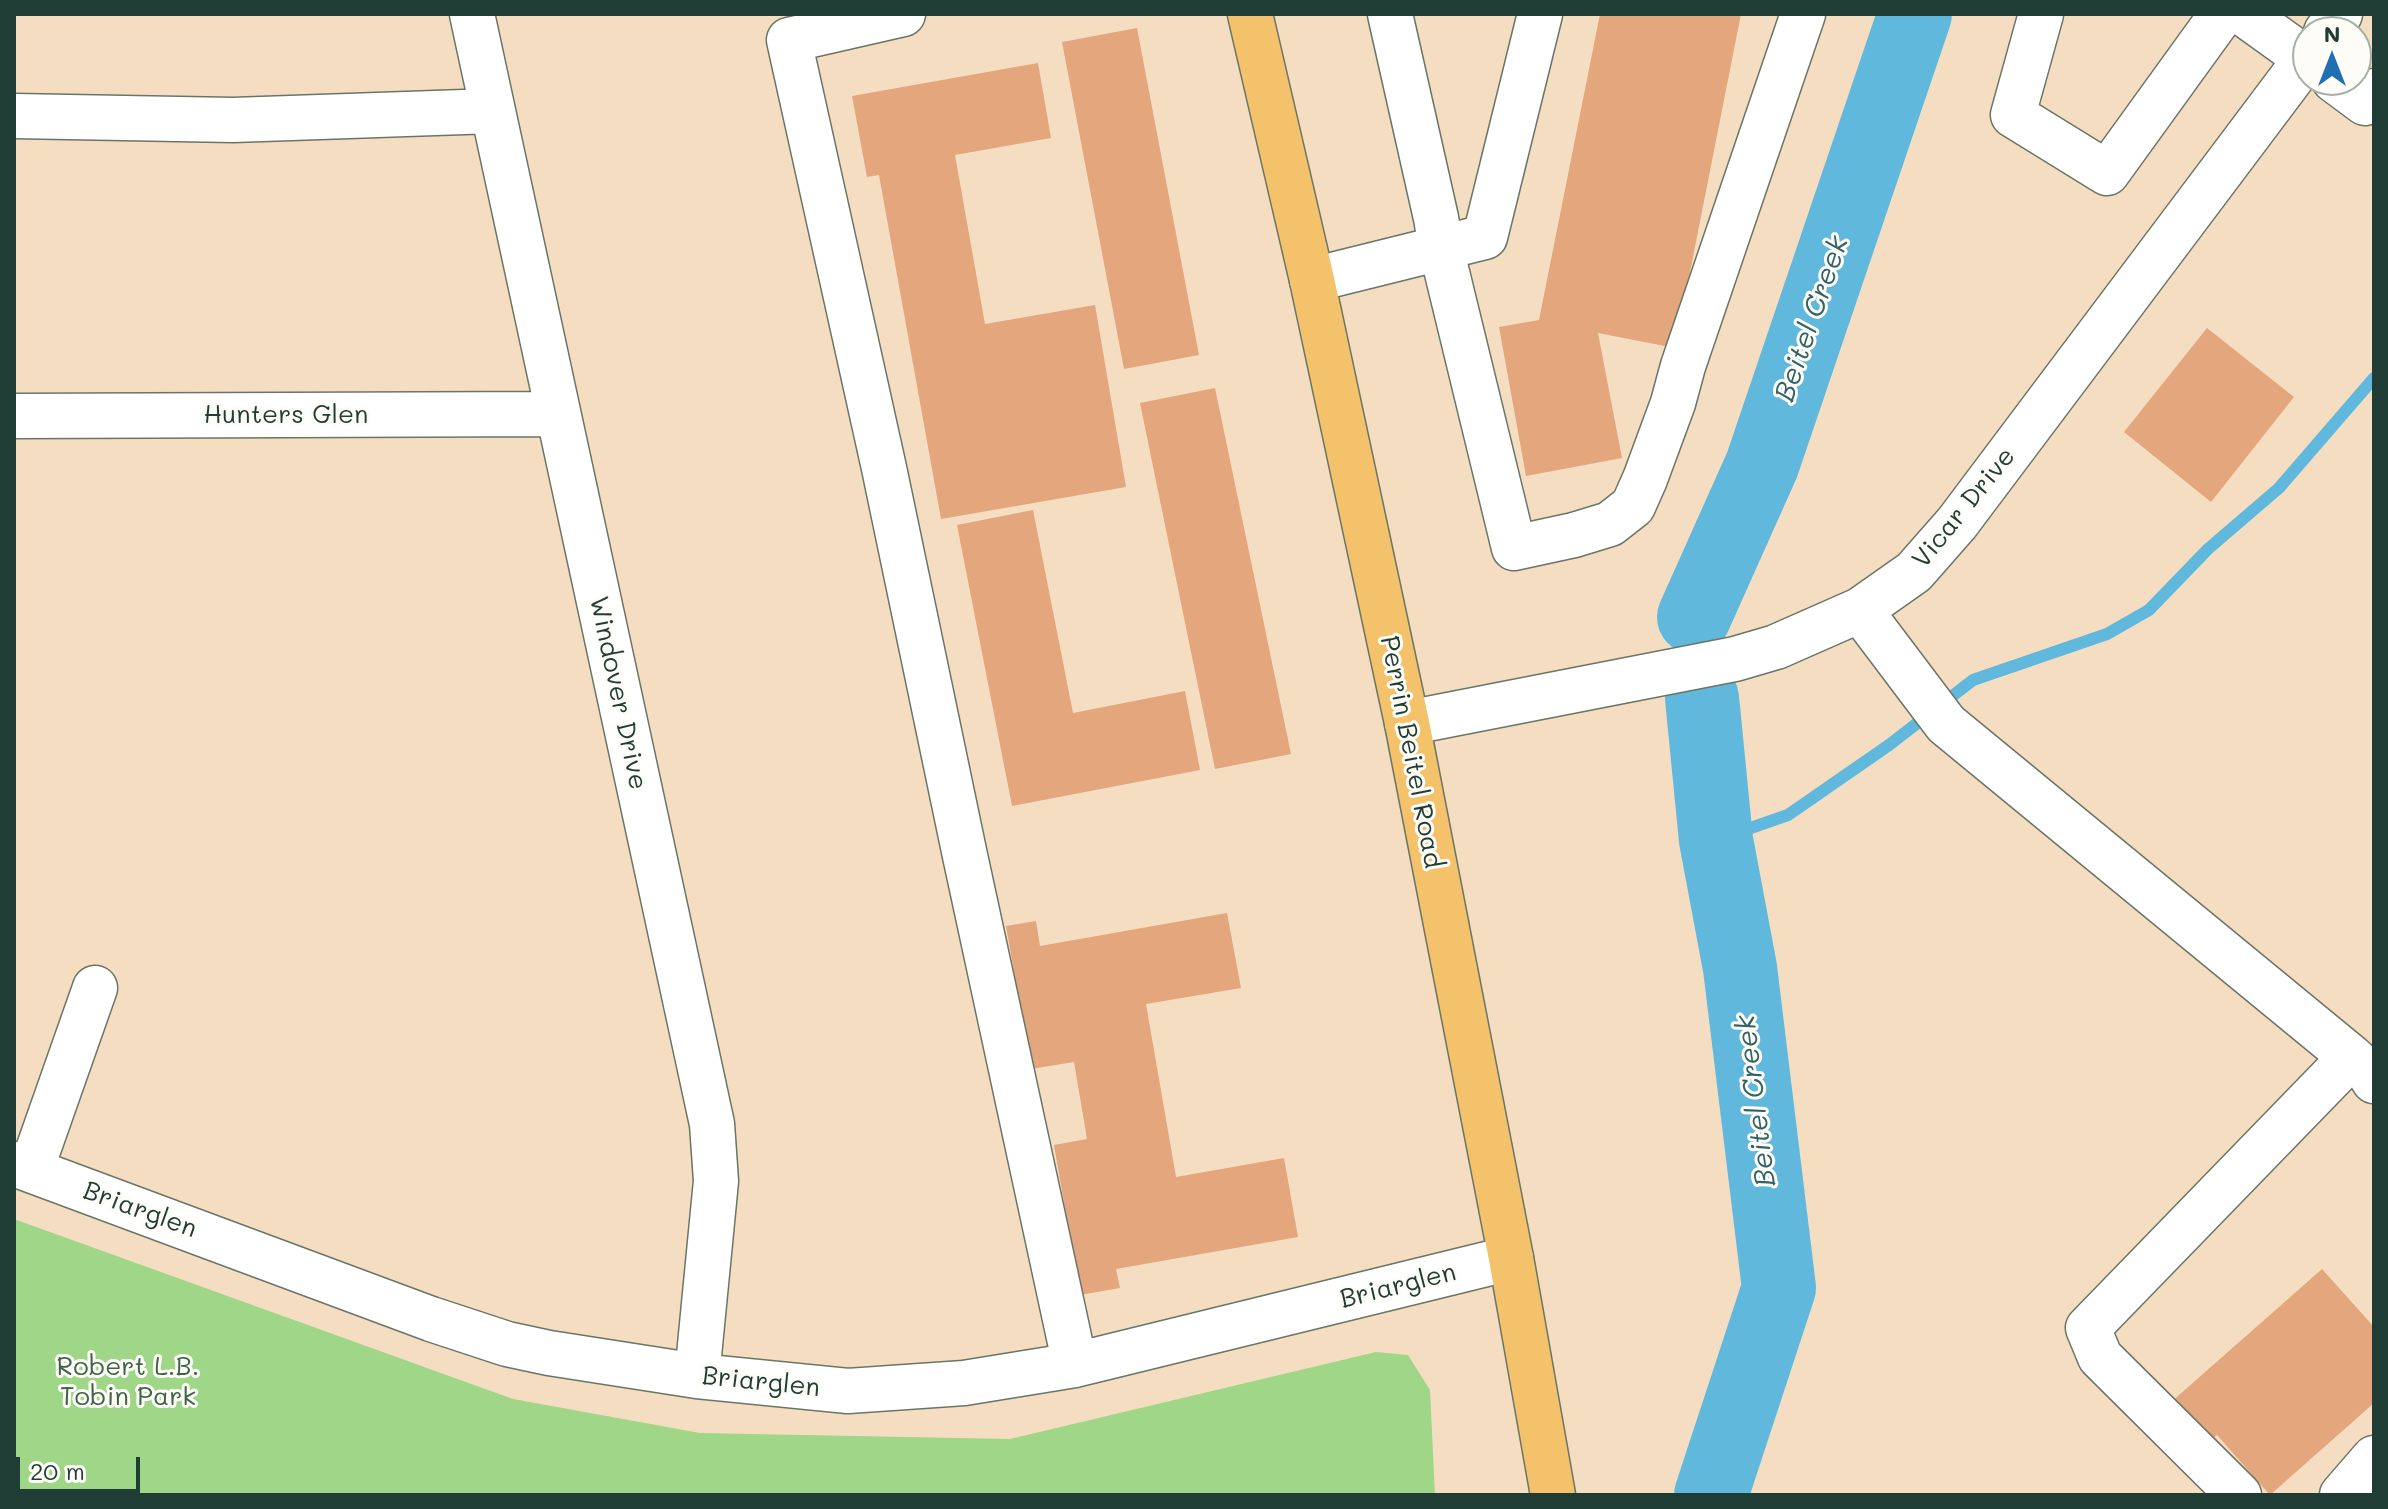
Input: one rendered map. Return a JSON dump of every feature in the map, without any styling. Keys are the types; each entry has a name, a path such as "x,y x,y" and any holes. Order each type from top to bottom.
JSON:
{"main road":[{"name":"Perrin Beitel Road","path":"1250,14 1312,280 1407,723 1511,1258 1550,1480"}],"street":[{"name":"Windover Drive","path":"472,14 712,1124 716,1181 697,1376"},
{"path":"903,14 786,27 884,468 1075,1365"},
{"path":"1390,14 1441,248 1514,548 1610,524 1633,506 1673,403 1803,14"},
{"path":"2041,14 2013,115 2107,173 2222,14"},
{"path":"2244,14 2292,42"},
{"path":"1312,280 1485,237 1529,27"},
{"name":"Vicar Drive","path":"1407,723 1735,659 1776,647 1860,610 1914,572 1957,523 2292,89"},
{"path":"14,116 233,120 493,111"},
{"name":"Hunters Glen","path":"14,416 557,414"},
{"path":"1860,610 1946,724 2362,1069 2088,1328 2100,1357 2239,1495"},
{"name":"Briarglen","path":"95,988 23,1167 431,1319 507,1344 549,1353 697,1376 848,1391 964,1383 1075,1365 1511,1258"},
{"path":"2342,1495 2374,1458"}],"green space":[{"name":"Robert L.B. Tobin Park","path":"14,1219 513,1399 700,1433 1010,1439 1376,1352 1408,1355 1430,1390 1435,1495 14,1495"}],"building":[{"path":"1600,14 1741,14 1675,348 1598,333 1622,458 1526,476 1499,327 1539,320"},
{"path":"1137,28 1199,355 1124,369 1062,42"},
{"path":"1038,63 1051,138 955,155 985,324 1095,305 1126,487 941,519 879,175 867,177 852,96"},
{"path":"2207,328 2294,397 2211,502 2124,432"},
{"path":"1215,388 1291,754 1215,769 1140,403"},
{"path":"1033,510 1073,713 1185,691 1200,770 1012,806 957,525"},
{"path":"1227,913 1241,988 1146,1004 1176,1177 1284,1158 1298,1237 1116,1269 1120,1288 1080,1295 1054,1145 1087,1139 1074,1062 1031,1069 1006,926 1036,921 1040,946"},
{"path":"2322,1269 2374,1327 2374,1403 2270,1495 2217,1435 2207,1444 2170,1403"}],"waterway":[{"name":"Beitel Creek","path":"1694,617 1762,465 1915,14"},
{"path":"1716,840 1788,815 1889,745 1973,680 2107,634 2149,610 2208,549 2279,488 2374,378"},
{"name":"Beitel Creek","path":"1702,698 1716,840 1740,968 1779,1288 1711,1495"}]}
